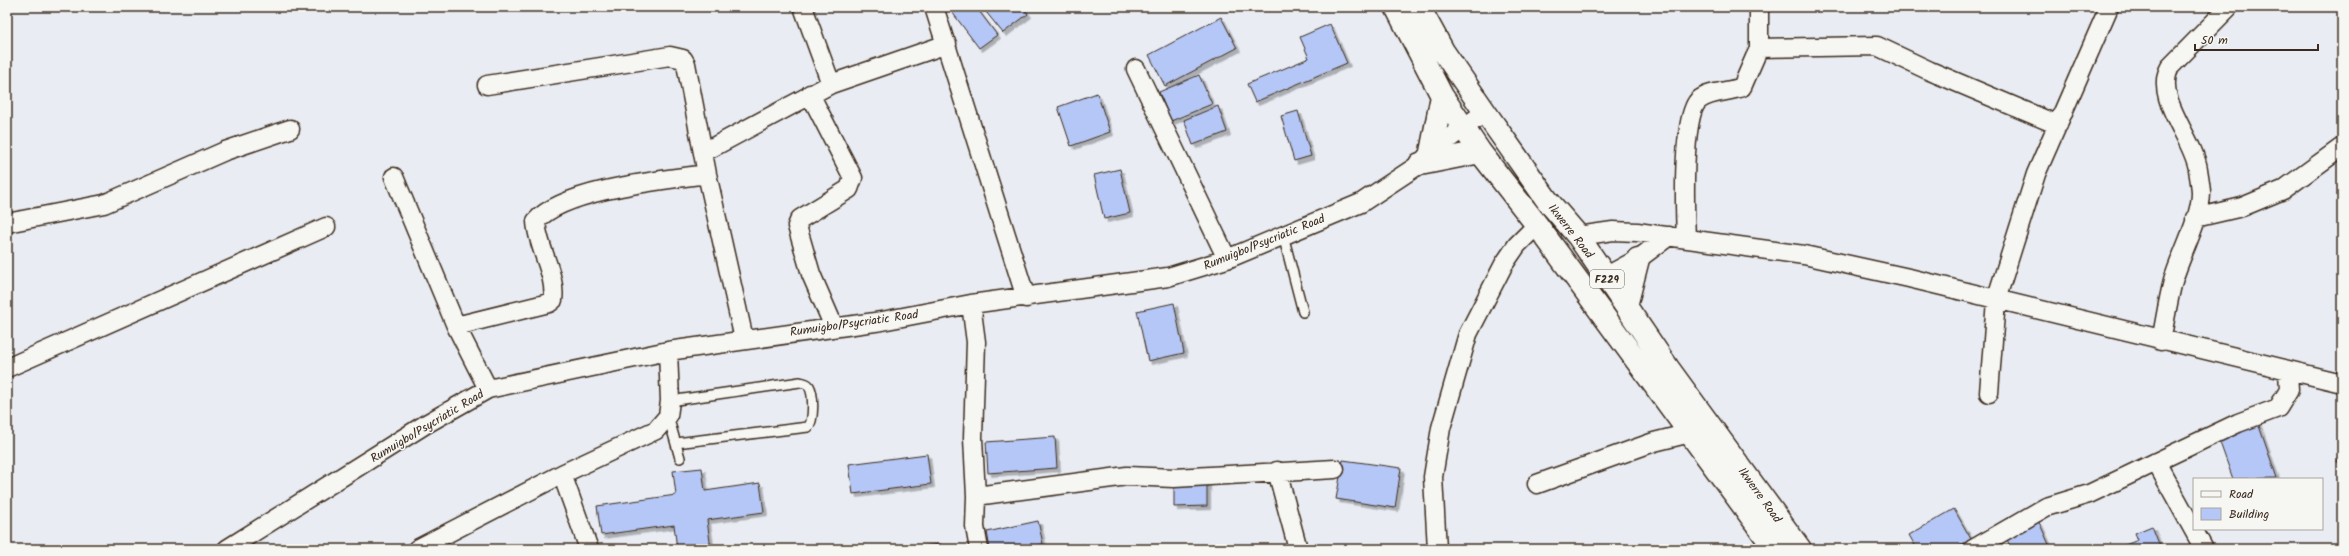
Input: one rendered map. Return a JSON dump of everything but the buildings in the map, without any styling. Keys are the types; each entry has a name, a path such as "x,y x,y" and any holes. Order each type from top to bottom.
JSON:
{"main road":[{"name":"Ikwerre Road","path":"1396,7 1442,96 1465,127 1480,152 1537,225 1775,549"},
{"name":"Ikwerre Road","path":"1419,7 1443,51 1485,112 1547,200 1578,236 1668,368 1800,549"},
{"path":"1442,96 1426,158 1480,152"},
{"path":"1626,306 1638,259"}],"street":[{"path":"803,7 831,84"},
{"path":"934,7 947,44 1026,298"},
{"path":"1677,237 1689,126 1693,108 1698,100 1742,86 1759,48 1759,7"},
{"path":"1989,393 1996,300 2036,174 2109,7"},
{"path":"2161,341 2173,281 2195,218 2201,194 2198,167 2189,141 2168,100 2164,76 2170,67 2230,7"},
{"path":"704,152 831,84 947,44"},
{"path":"1759,48 1877,46 1930,71 2058,125"},
{"path":"487,85 670,56 683,59 686,64 707,174 744,339"},
{"path":"1136,69 1227,259"},
{"path":"810,94 853,178 849,188 800,219 797,226 811,274 834,327"},
{"name":"Rumuigbo/Psycriatic Road","path":"227,549 426,424 488,389 668,351 744,339 882,321 971,304 1026,298 1168,277 1227,259 1361,203 1426,158 1485,112"},
{"path":"7,223 104,204 225,151 290,129"},
{"path":"2195,218 2242,207 2283,190 2342,147"},
{"path":"456,326 549,303 553,300 553,287 537,234 536,221 551,208 607,190 707,174"},
{"path":"394,177 456,326 488,389"},
{"path":"1437,549 1433,477 1441,428 1468,334 1504,264 1517,245 1537,225"},
{"path":"7,368 326,227"},
{"path":"1578,236 1613,231 1677,237 1804,255 2342,383"},
{"path":"1605,277 1677,237"},
{"path":"971,304 976,342 973,438 976,496 975,527 979,549"},
{"path":"417,549 562,474 656,430 669,409 668,351"},
{"path":"1973,549 2046,507 2089,494 2238,423 2278,408 2289,390 2288,371"},
{"path":"1537,484 1654,442 1690,433"},
{"path":"2156,462 2193,529"},
{"path":"976,496 1127,476 1174,478 1277,471 1335,469"},
{"path":"1277,471 1298,549"},
{"path":"562,474 589,549"},
{"path":"2194,530 2204,549"}],"lane":[{"path":"1283,235 1302,312"},
{"path":"676,443 808,427 813,417 810,388 807,384 800,382 669,409 676,443 680,458"}]}
